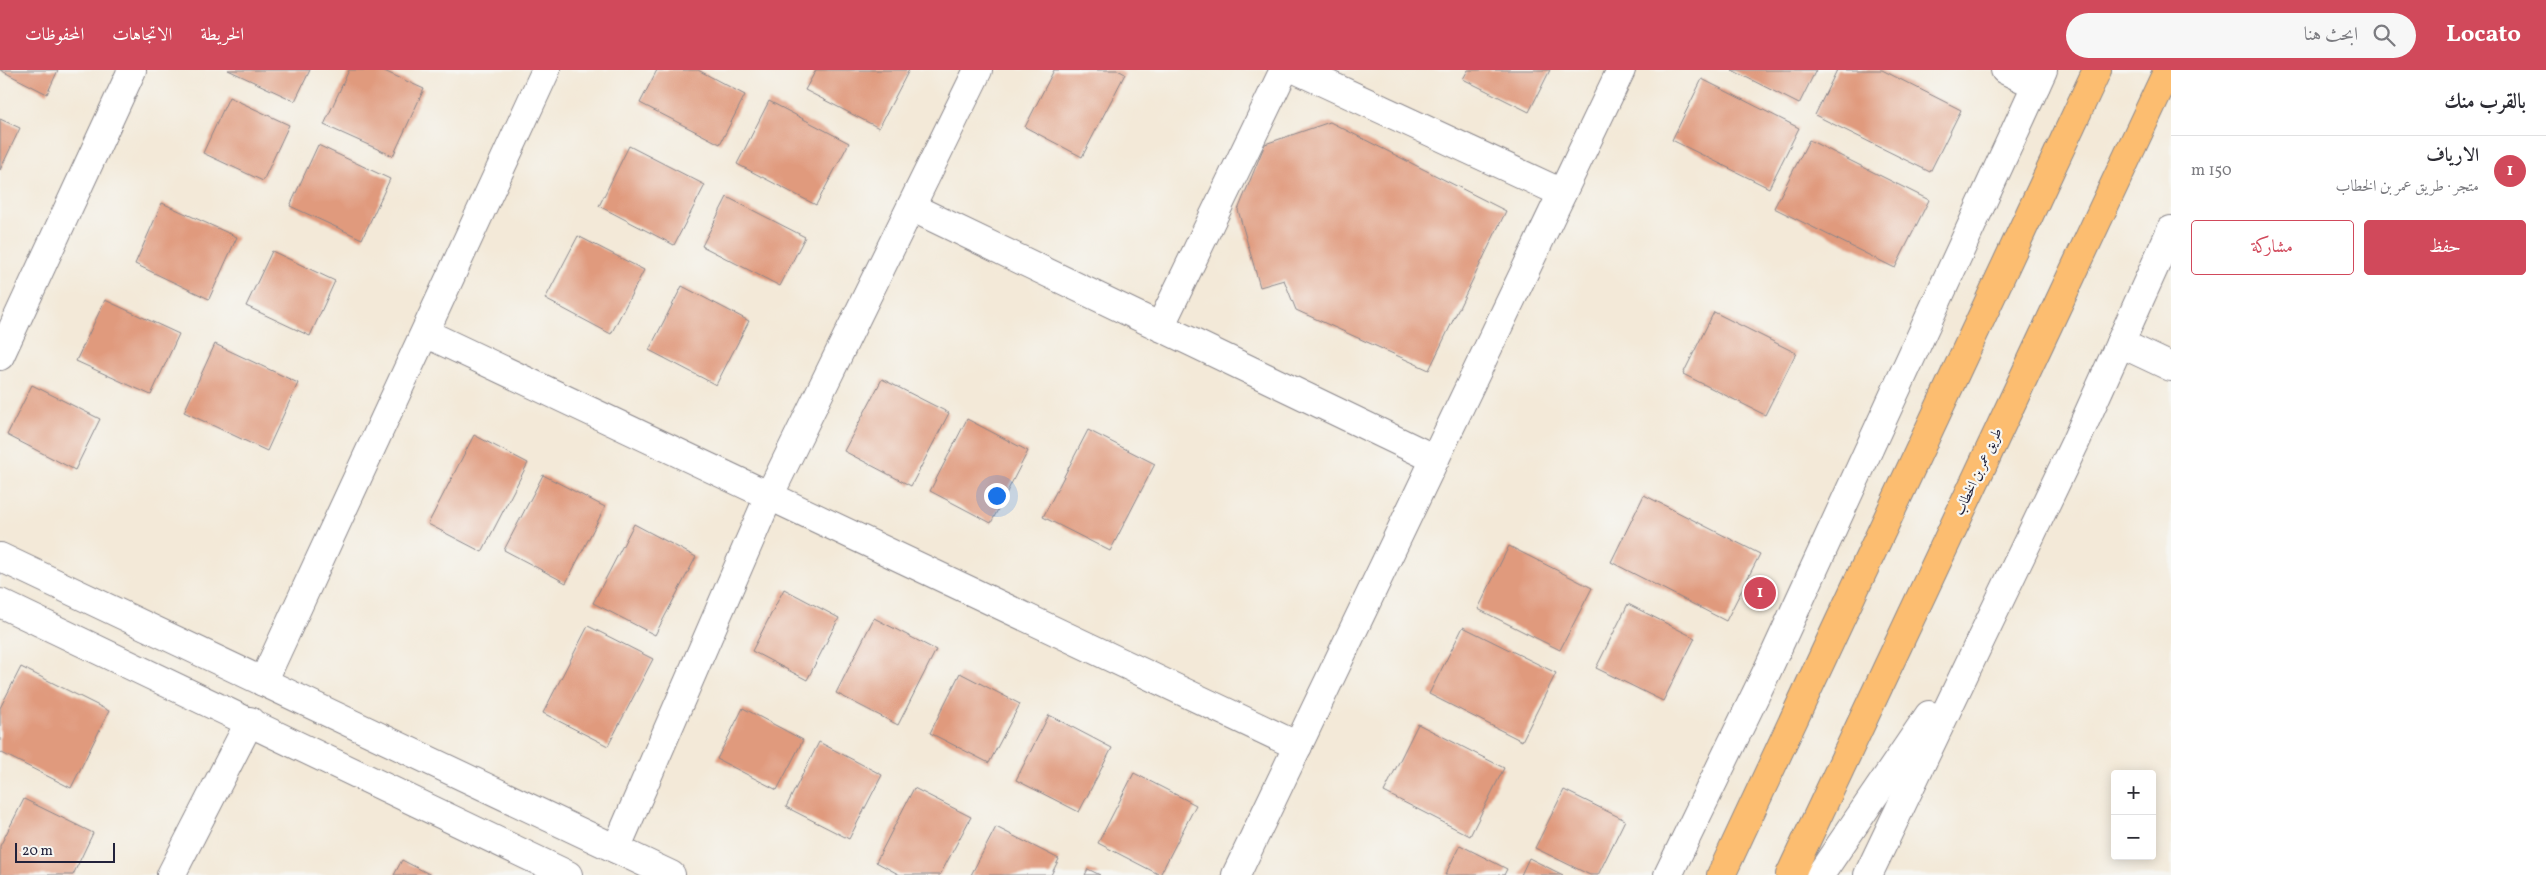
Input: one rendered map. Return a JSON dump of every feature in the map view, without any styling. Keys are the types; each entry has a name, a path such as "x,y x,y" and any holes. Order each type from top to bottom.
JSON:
{"main road":[{"path":"1721,875 2098,70"},
{"name":"طريق عمر بن الخطاب","path":"1790,875 2168,70"}],"street":[{"path":"0,356 132,70"},
{"path":"263,682 546,70"},
{"path":"616,849 769,496 978,70"},
{"path":"1160,326 1284,70"},
{"path":"1298,70 1562,193"},
{"path":"1236,875 1621,70"},
{"path":"1668,875 1768,669 2039,77 2005,70"},
{"path":"911,207 1435,458"},
{"path":"1868,875 1978,641 2075,443 2171,230"},
{"path":"425,333 1298,746"},
{"path":"2120,343 2171,367"},
{"path":"0,557 671,875"},
{"path":"0,603 250,721 568,875"},
{"path":"1820,875 1978,641"},
{"path":"171,875 250,721"}],"building":[{"path":"0,70 58,70 47,94"},
{"path":"228,70 310,70 295,101"},
{"path":"349,70 382,70 424,89 393,156 324,125"},
{"path":"657,70 698,70 745,95 720,144 640,103"},
{"path":"816,70 909,70 879,128 805,90"},
{"path":"1054,70 1118,70 1125,74 1082,157 1025,127"},
{"path":"1468,70 1550,70 1529,112 1463,79"},
{"path":"1732,70 1816,70 1799,104"},
{"path":"1837,70 1882,70 1961,110 1930,172 1815,115"},
{"path":"1702,79 1799,128 1769,188 1672,140"},
{"path":"229,97 289,125 263,181 203,153"},
{"path":"769,101 849,143 816,205 737,164"},
{"path":"0,119 20,128 0,170"},
{"path":"1330,122 1506,211 1429,370 1296,310 1284,280 1260,287 1238,210 1265,144"},
{"path":"1809,140 1929,200 1895,268 1774,208"},
{"path":"318,145 390,179 362,239 290,206"},
{"path":"629,146 705,185 674,245 599,206"},
{"path":"727,197 805,237 780,286 702,246"},
{"path":"162,203 237,237 209,299 135,264"},
{"path":"578,236 644,270 611,334 545,299"},
{"path":"272,251 335,281 310,336 246,306"},
{"path":"682,286 749,321 716,385 649,350"},
{"path":"105,300 179,334 151,395 76,361"},
{"path":"1714,312 1796,353 1765,415 1683,374"},
{"path":"215,344 298,383 267,451 184,412"},
{"path":"882,379 949,413 911,486 844,451"},
{"path":"32,385 100,419 75,470 7,435"},
{"path":"967,419 1028,451 991,523 930,491"},
{"path":"1088,430 1155,464 1110,551 1043,517"},
{"path":"474,435 528,463 482,552 428,524"},
{"path":"543,475 605,507 566,583 504,550"},
{"path":"1644,495 1760,554 1726,621 1611,562"},
{"path":"634,524 696,557 655,635 593,603"},
{"path":"1509,546 1592,588 1560,650 1478,609"},
{"path":"784,589 839,618 807,680 752,651"},
{"path":"1628,604 1695,638 1663,701 1596,668"},
{"path":"874,618 936,650 898,725 836,693"},
{"path":"588,626 653,659 608,746 543,713"},
{"path":"1463,627 1556,673 1522,741 1429,694"},
{"path":"21,667 109,711 71,788 0,752 0,708"},
{"path":"960,673 1020,704 989,763 930,733"},
{"path":"743,708 803,740 777,790 717,759"},
{"path":"1049,715 1112,748 1079,812 1016,780"},
{"path":"1418,724 1504,768 1470,836 1384,792"},
{"path":"819,742 882,775 849,839 786,807"},
{"path":"1134,773 1196,805 1160,875 1098,843"},
{"path":"914,788 971,817 940,875 900,875 876,862"},
{"path":"1564,790 1625,820 1598,875 1590,875 1535,848"},
{"path":"24,799 93,833 73,875 0,875 0,846"},
{"path":"996,827 1059,859 1051,875 971,875"},
{"path":"1460,845 1507,869 1504,875 1445,875"},
{"path":"1529,858 1563,875 1521,875"},
{"path":"402,860 431,875 394,875"},
{"path":"1088,869 1100,875 1085,875"}],"place":[{"name":"الارياف","path":"1760,593"}]}
